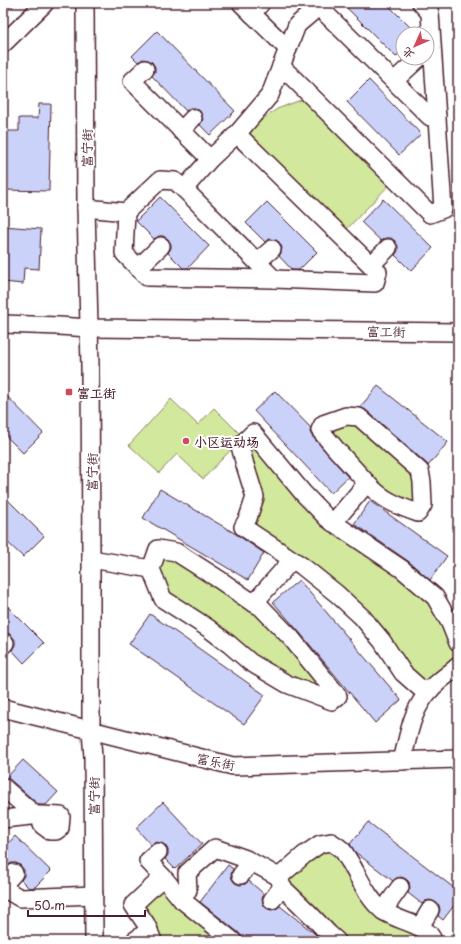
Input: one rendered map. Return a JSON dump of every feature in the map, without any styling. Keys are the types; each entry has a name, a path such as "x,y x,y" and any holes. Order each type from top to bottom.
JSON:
{"street":[{"path":"3,44 45,3"},
{"name":"富宁街","path":"85,3 94,941"},
{"path":"420,3 430,13 429,26"},
{"path":"184,189 210,159 237,134 270,95 297,26 321,5 430,117 437,116"},
{"path":"251,7 288,49"},
{"path":"281,66 430,214 443,209 437,116 428,66"},
{"path":"394,81 412,66"},
{"path":"145,69 132,81 210,159"},
{"path":"182,131 193,118"},
{"path":"237,134 378,272 375,283 274,279 146,277 124,253 126,212 160,180 175,181 274,279"},
{"path":"86,208 126,212"},
{"path":"138,268 161,246"},
{"path":"371,265 388,248"},
{"path":"257,262 272,249"},
{"name":"富工街","path":"3,324 89,328 458,332"},
{"path":"346,416 359,417 373,426 409,456 420,471 423,505 418,513 393,504 373,490 367,483 320,430 323,424 346,416"},
{"path":"430,690 420,688 402,673 382,641 362,616 337,594 292,560 242,527 248,518 256,497 240,446 253,434 328,519 402,570 435,597 450,622 458,643"},
{"path":"333,523 367,483"},
{"path":"158,549 176,552 254,603 261,606 292,639 338,696 332,701 287,684 250,662 208,628 163,599 151,569 158,549"},
{"path":"91,559 151,569"},
{"path":"254,603 292,560"},
{"path":"402,761 412,718 419,705 430,690 458,666"},
{"name":"富乐街","path":"3,708 233,766 458,759"},
{"path":"3,786 21,796 38,815 3,819"},
{"path":"277,888 304,854 320,844 331,842 342,849 361,866 374,903 383,911 402,921 420,927 432,936 433,941"},
{"path":"182,900 188,890 187,873 215,848 246,859 246,869 277,888 307,919 337,941"},
{"path":"158,852 148,861 182,900 233,941"},
{"path":"134,941 151,936 146,924 133,905 163,877"},
{"path":"383,911 400,886"},
{"path":"3,888 20,898 94,895"},
{"path":"420,927 430,910"}],"green space":[{"path":"306,98 391,183 344,232 247,137 260,121 277,109"},
{"name":"小区运动场","path":"171,399 198,425 214,408 243,437 203,479 177,454 159,473 129,445"},
{"path":"345,417 418,472 421,505 393,503 324,425"},
{"path":"253,438 302,493 431,600 455,645 456,663 429,686 417,682 384,640 249,528 244,445"},
{"path":"159,551 248,602 336,695 288,682 165,599 153,570"},
{"path":"331,844 372,903 431,941 340,941 283,885 306,856"},
{"path":"162,880 228,941 157,941 136,906"}],"building":[{"path":"342,3 386,3 409,26 395,26 395,56"},
{"path":"157,31 235,111 210,135 200,125 203,120 200,111 195,108 190,108 186,111 152,76 155,72 155,67 152,62 143,59 138,62 132,56"},
{"path":"369,80 421,134 399,155 347,102"},
{"path":"39,104 51,104 49,191 3,190 3,148 6,148 6,131 19,131 19,118 38,118"},
{"path":"160,197 209,246 188,268 183,268 168,253 171,248 171,244 168,239 163,236 159,236 154,239 136,221"},
{"path":"383,199 433,248 411,271 395,255 398,251 398,246 395,241 391,238 386,238 381,241 361,222"},
{"path":"267,202 317,252 299,270 292,270 279,256 282,248 279,242 270,239 265,242 246,223"},
{"path":"3,226 41,229 39,269 24,268 23,284 3,282"},
{"path":"378,386 448,442 428,466 366,410 360,407"},
{"path":"275,391 311,428 310,432 312,436 348,477 331,493 254,411"},
{"path":"3,392 43,433 23,453 3,433"},
{"path":"160,489 236,534 264,553 248,580 143,518"},
{"path":"3,495 44,536 23,557 3,538"},
{"path":"370,501 447,556 430,580 408,561 354,524"},
{"path":"299,580 401,700 375,723 273,602"},
{"path":"3,602 44,643 24,663 12,650 15,645 15,640 8,633 3,633"},
{"path":"150,614 265,695 244,724 129,644"},
{"path":"23,760 58,792 46,805 39,805 7,777"},
{"path":"163,802 202,844 175,869 165,859 168,855 168,850 165,845 156,842 151,845 136,828"},
{"path":"368,822 458,891 458,900 443,920 438,916 440,910 439,905 430,900 425,901 422,904 408,893 410,888 409,882 406,879 401,877 396,878 393,881 355,852 350,844"},
{"path":"15,836 51,871 35,887 29,888 21,880 24,876 24,870 20,865 11,863 7,866 3,862 3,849"},
{"path":"228,865 233,869 231,874 235,883 240,885 249,881 264,894 262,899 266,908 271,910 280,906 322,941 245,941 239,933 200,902"}],"tram line":[{"path":"3,16 16,3"}],"place":[{"name":"富工街","path":"69,392"},
{"name":"小区运动场","path":"186,441"}]}
